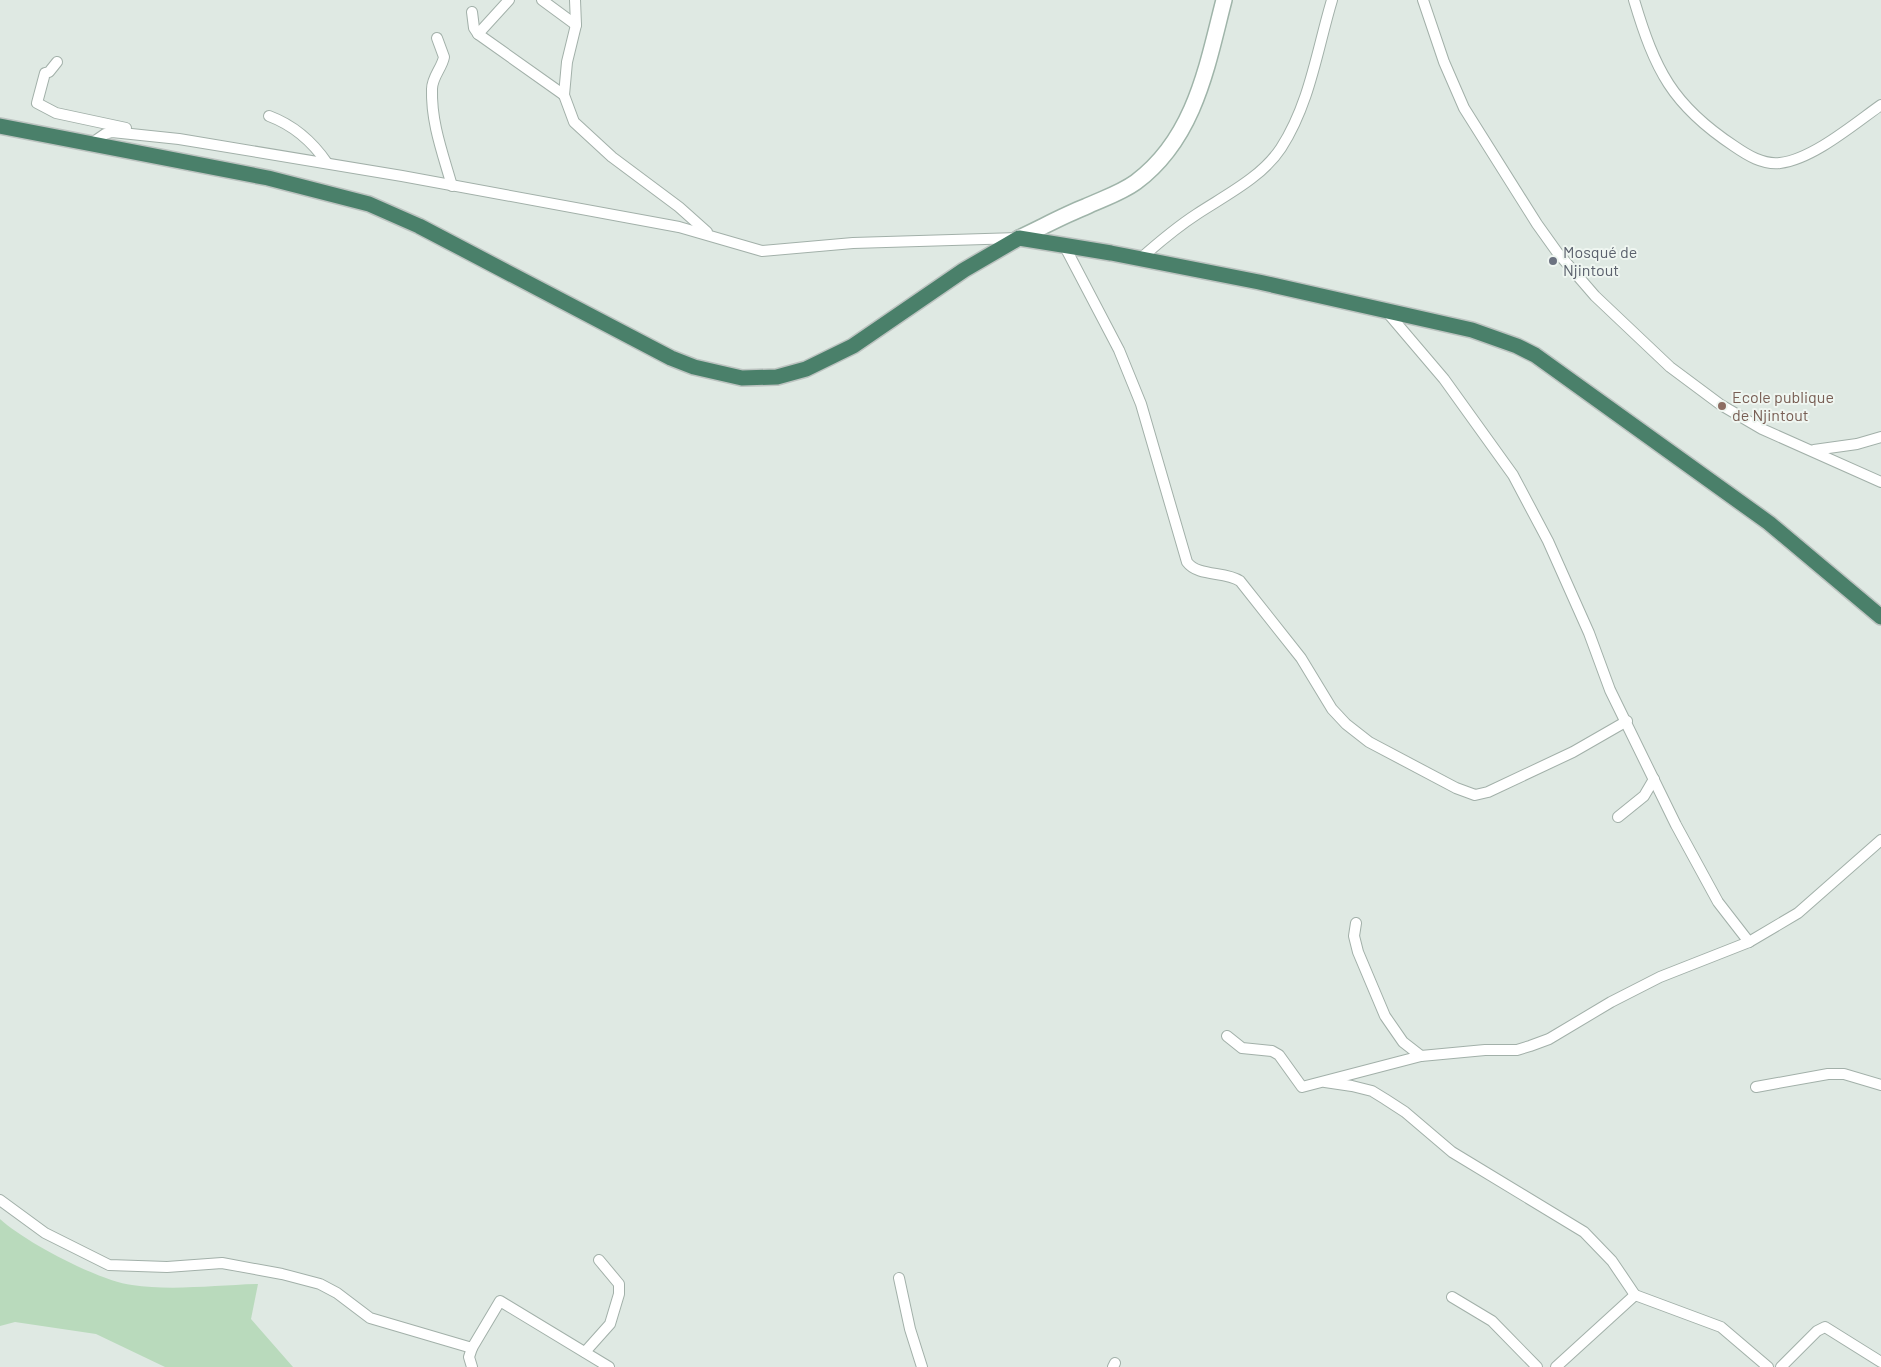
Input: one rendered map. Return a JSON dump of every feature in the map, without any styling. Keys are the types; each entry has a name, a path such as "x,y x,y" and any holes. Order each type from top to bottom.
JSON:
{"highway":[{"path":"0,126 276,180 370,204 427,230 671,358 694,367 742,378 777,377 806,369 831,358 883,326 964,270 1019,238 1140,259 1386,310 1495,337 1551,364 1650,439 1769,523 1881,617"}],"main road":[{"path":"1019,238 1119,192 1135,182 1159,160 1176,139 1198,98 1224,0"}],"street":[{"path":"478,34 510,0"},
{"path":"542,0 576,25"},
{"path":"575,0 576,25 567,62 564,95 574,122 612,158 679,207 710,234"},
{"path":"1140,259 1195,215 1242,185 1280,149 1299,112 1309,87 1332,0"},
{"path":"1424,0 1444,62 1464,108 1537,224 1578,278 1670,367 1700,390 1762,429 1814,450 1881,482"},
{"path":"1634,0 1650,50 1668,85 1700,122 1754,158 1780,163 1815,150 1881,105"},
{"path":"472,12 474,28 478,34 564,95"},
{"path":"437,38 444,57 433,80 434,111 439,144 452,186"},
{"path":"58,62 49,72 45,73 37,104 56,113 143,134 327,163 710,234 733,244 762,250 776,251 853,243 1019,238"},
{"path":"269,116 283,121 301,134 327,163"},
{"path":"92,143 105,134 143,134"},
{"path":"1064,245 1119,350 1141,404 1188,562 1195,569 1230,576 1240,581 1302,658 1332,709 1346,724 1369,742 1456,788 1475,794 1488,792 1540,768 1627,721"},
{"path":"1386,310 1444,379 1513,475 1560,567 1589,633 1610,690 1627,721 1676,825 1718,902 1749,942"},
{"path":"1814,450 1857,444 1881,437"},
{"path":"1618,817 1644,796 1654,779"},
{"path":"1227,1036 1242,1048 1272,1051 1279,1055 1302,1087 1421,1056 1485,1050 1517,1050 1549,1039 1611,1002 1660,977 1749,942 1798,913 1881,840"},
{"path":"1356,923 1354,936 1358,952 1386,1016 1403,1042 1421,1056"},
{"path":"1756,1087 1828,1074 1844,1074 1881,1085"},
{"path":"1321,1082 1352,1086 1372,1092 1385,1099 1404,1112 1452,1152 1584,1232 1612,1261 1635,1295 1721,1327 1768,1367"},
{"path":"0,1200 46,1233 109,1265 167,1267 222,1263 282,1274 320,1284 337,1293 370,1318 472,1348"},
{"path":"585,1352 610,1324 619,1294 619,1284 599,1260"},
{"path":"899,1278 910,1329 922,1367"},
{"path":"1556,1367 1635,1295"},
{"path":"1452,1297 1492,1321 1537,1367"},
{"path":"472,1367 469,1357 472,1348 500,1301 609,1367"},
{"path":"1781,1367 1817,1330 1825,1328 1881,1362"}],"green space":[{"path":"0,1219 44,1249 82,1268 118,1282 163,1288 258,1284 251,1319 293,1367 165,1367 96,1334 15,1322 0,1326"}],"place":[{"name":"Mosqué de Njintout","path":"1553,261"},
{"name":"Ecole publique de Njintout","path":"1722,406"}]}
